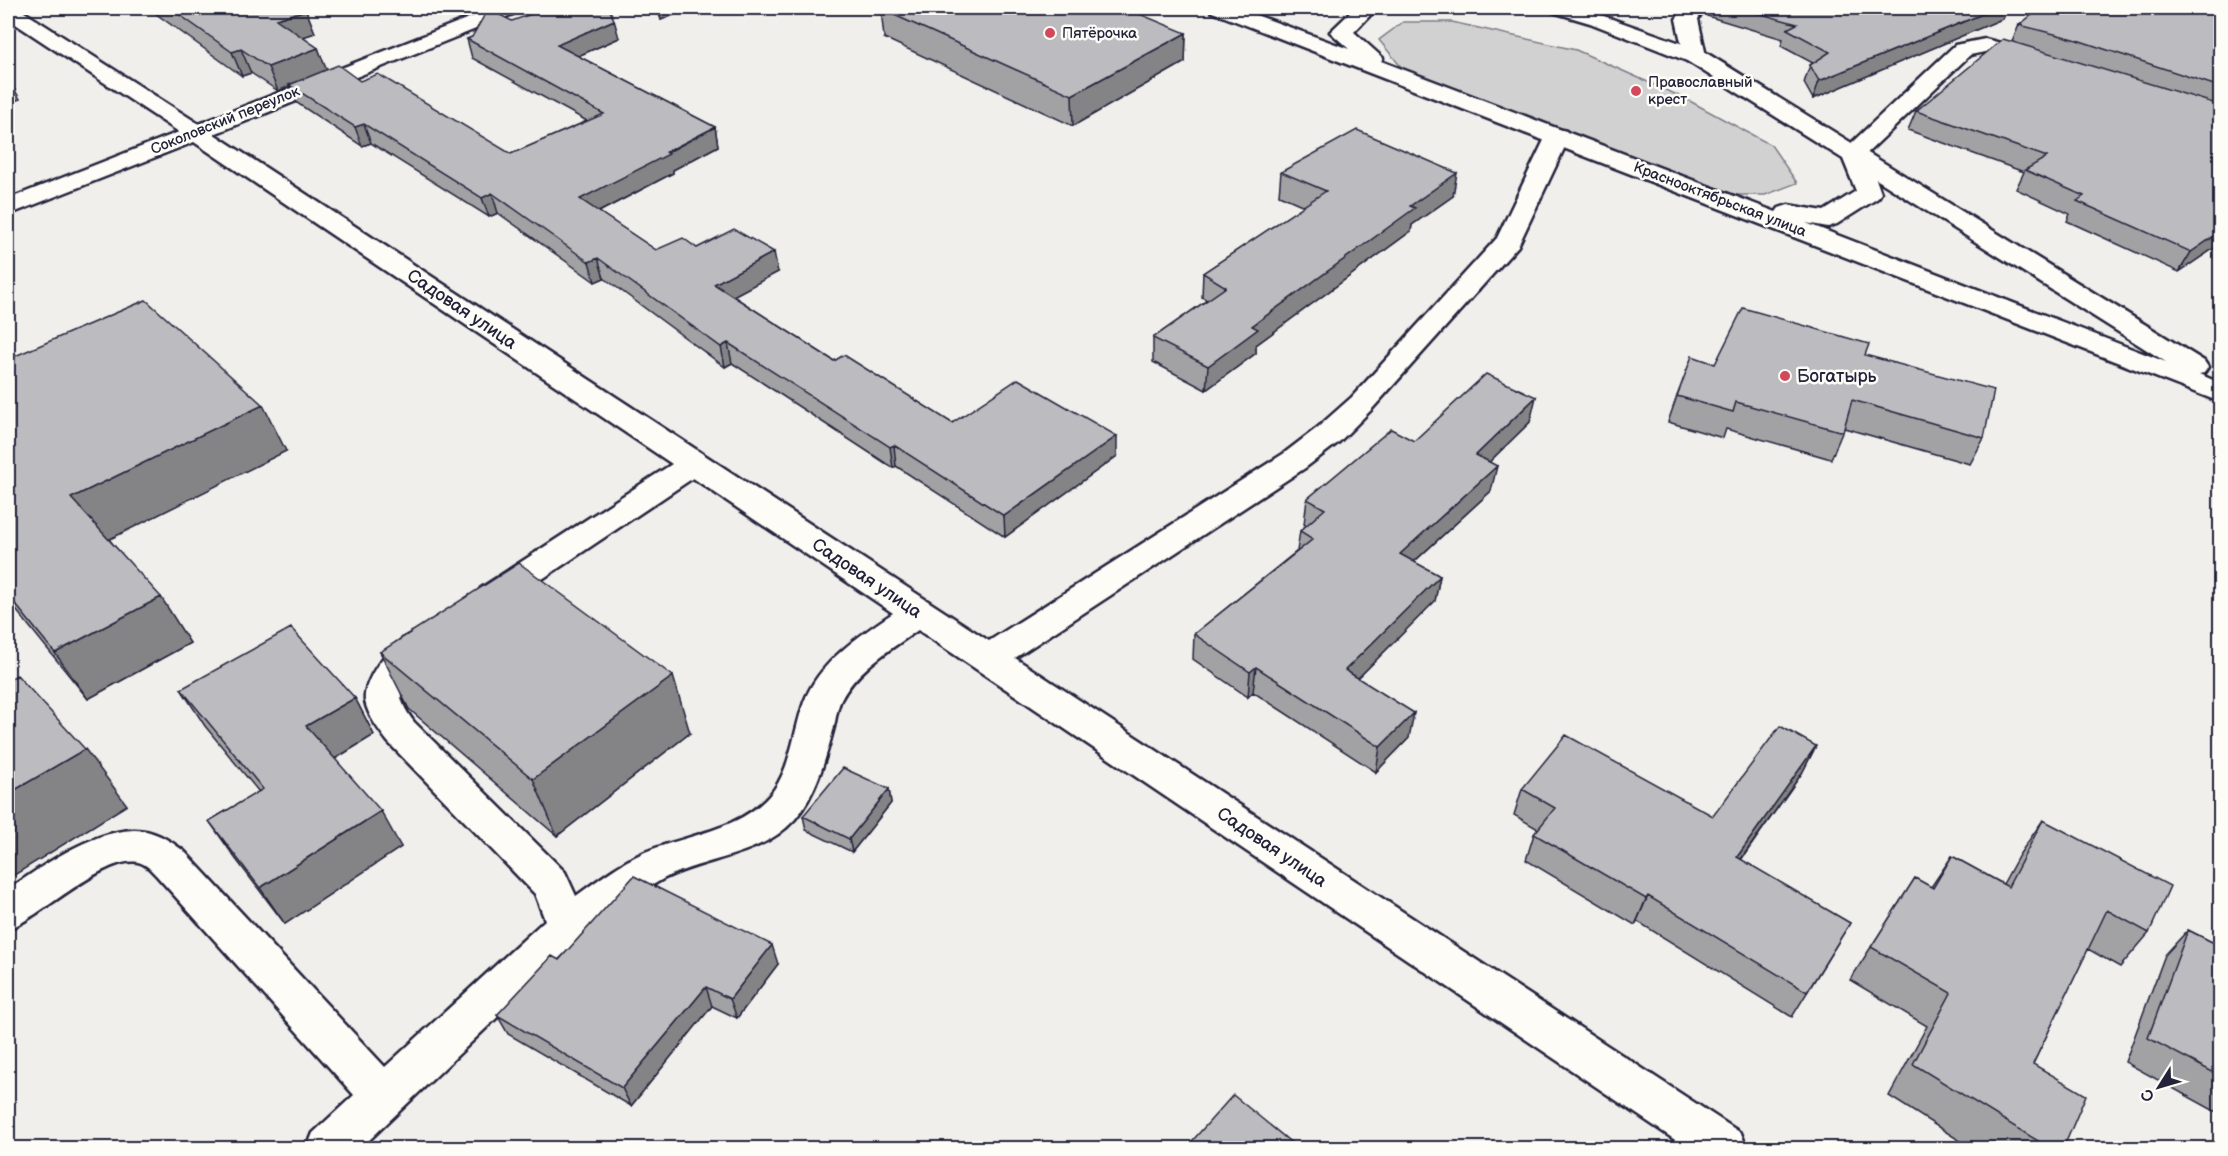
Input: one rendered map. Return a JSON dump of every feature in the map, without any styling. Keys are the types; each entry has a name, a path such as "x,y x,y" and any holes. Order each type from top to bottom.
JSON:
{"street":[{"name":"Соколовский переулок","path":"8,208 511,8"},
{"name":"Краснооктябрьская улица","path":"1219,8 1558,136 2220,393"},
{"path":"1367,8 1341,32 1388,72"},
{"path":"1560,8 1601,13 1695,56 2220,384"},
{"path":"1695,8 1687,19 1695,56"},
{"name":"Садовая улица","path":"8,10 695,463 1725,1149"},
{"path":"1853,154 1964,50 1985,45 2057,65"},
{"path":"988,659 1294,461 1337,427 1362,403 1509,241 1558,136"},
{"path":"1730,203 1828,219 1869,193 1853,154"},
{"path":"567,925 551,884 401,732 385,708 382,696 385,684 410,651 695,463"},
{"path":"330,1149 567,925 661,862 717,845 766,821 782,807 798,776 814,733 823,698 853,662 879,640 919,613"},
{"path":"8,912 101,853 129,846 151,849 170,863 384,1097"}],"shaded area":[{"path":"1403,22 1452,22 1576,50 1686,99 1771,145 1797,183 1765,195 1725,195 1407,74 1379,40"}],"building":[{"path":"170,8 301,8 306,10 276,19 318,48 268,67 241,49 232,52"},
{"path":"548,8 609,8 614,20 557,45 715,127 666,152 669,154 580,199 656,250 683,238 697,248 734,229 774,252 714,284 834,361 844,355 952,423 1018,379 1117,436 1004,516 894,445 890,447 728,343 721,347 598,258 589,262 492,193 482,198 364,124 355,127 289,85 338,65 360,81 378,74 511,154 604,114 467,39 472,37 488,9 512,21"},
{"path":"1125,8 1186,33 1072,95 881,9"},
{"path":"1740,8 1997,8 1819,81 1810,65 1830,52 1787,29 1797,24"},
{"path":"2041,8 2220,8 2220,87 2074,39 2019,25"},
{"path":"2003,39 2220,105 2220,199 2213,207 2220,211 2220,232 2191,252 2077,201 2084,196 2025,170 2047,157 1916,111"},
{"path":"1357,130 1457,173 1410,206 1415,208 1252,326 1258,329 1208,366 1153,338 1226,287 1203,273 1326,191 1281,172"},
{"path":"146,300 263,405 71,498 161,597 55,653 8,595 8,359"},
{"path":"1743,308 1869,344 1865,355 1994,390 1984,438 1852,400 1843,432 1736,402 1733,412 1677,396 1692,356 1715,364"},
{"path":"1486,374 1536,397 1476,455 1497,466 1400,554 1440,576 1345,670 1414,713 1380,747 1256,667 1250,672 1194,634 1313,539 1300,531 1325,509 1307,499 1391,429 1414,441"},
{"path":"519,563 673,676 533,779 380,652"},
{"path":"291,628 355,698 306,726 381,811 260,888 209,821 263,789 181,689"},
{"path":"17,675 85,749 8,794 8,680"},
{"path":"1780,726 1816,746 1737,857 1850,923 1807,992 1648,896 1646,899 1534,834 1555,808 1522,789 1566,735 1713,816"},
{"path":"843,768 889,789 849,839 803,816"},
{"path":"2043,820 2170,886 2149,933 2107,910 2033,1064 2086,1095 2063,1149 2051,1149 1913,1064 1951,993 1871,947 1915,878 1933,888 1952,856 2008,887"},
{"path":"634,876 772,945 730,999 706,987 622,1088 497,1015 552,956 559,960"},
{"path":"2188,930 2220,946 2220,1076 2148,1038"},
{"path":"1233,1095 1299,1149 1185,1149"}],"place":[{"name":"Пятёрочка","path":"1050,33"},
{"name":"Православный крест","path":"1636,91"},
{"name":"Богатырь","path":"1785,376"}]}
